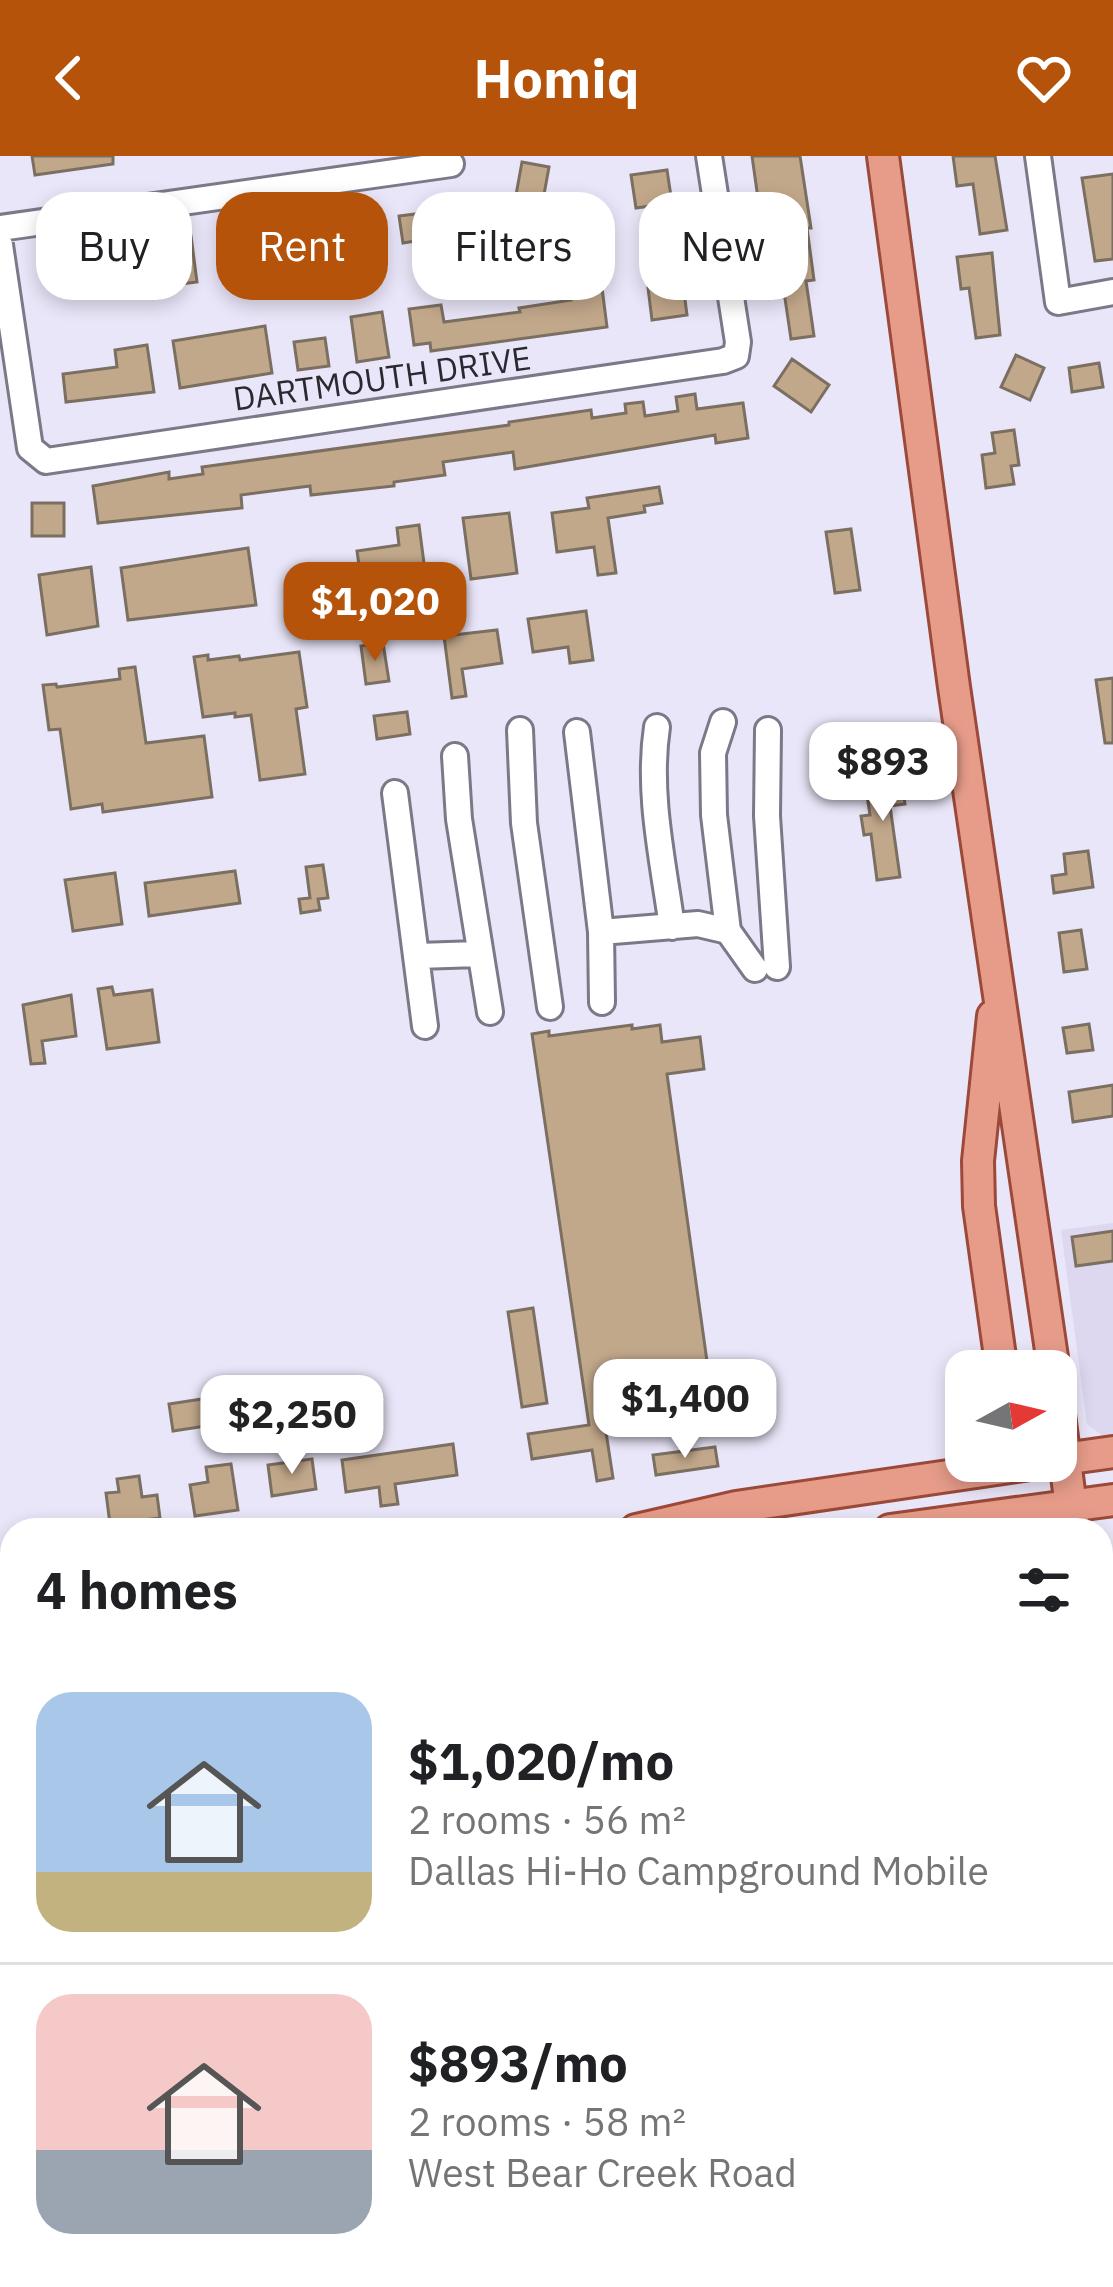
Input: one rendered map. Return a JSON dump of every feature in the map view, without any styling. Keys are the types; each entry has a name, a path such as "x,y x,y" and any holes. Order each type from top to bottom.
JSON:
{"main road":[{"path":"883,156 1051,1350"},
{"path":"994,956 978,1161 979,1206 1000,1350"},
{"path":"1077,1457 1113,1452"},
{"path":"688,1518 945,1474"},
{"path":"1017,1482 1022,1518"},
{"path":"1063,1482 1072,1518 1113,1500"}],"street":[{"name":"DARTMOUTH DRIVE","path":"0,245 30,448 46,461 736,356 738,342 709,156"},
{"path":"1038,156 1058,302 1113,292"},
{"path":"0,228 451,164"},
{"path":"723,722 713,753 714,815 728,931"},
{"path":"657,727 655,806 672,927"},
{"path":"520,730 524,823 550,1007"},
{"path":"601,932 698,925 728,931 766,968 768,730"},
{"path":"578,732 601,932 602,1002"},
{"path":"455,756 459,819 490,1012"},
{"path":"395,793 425,1026"},
{"path":"418,956 478,954"}],"shaded area":[{"path":"1113,1223 1113,1444 1087,1424 1061,1230"}],"building":[{"path":"32,156 113,156 113,164 35,175"},
{"path":"752,156 800,156 806,192 757,192"},
{"path":"953,156 995,156 1007,230 980,234 973,184 957,186"},
{"path":"522,162 549,167 544,192 517,192"},
{"path":"667,170 670,192 639,192 636,208 631,175"},
{"path":"1113,174 1113,259 1095,261 1082,178"},
{"path":"412,214 412,242 403,243 399,216"},
{"path":"808,235 814,280 808,281"},
{"path":"192,244 197,282 192,283"},
{"path":"992,253 1000,335 976,338 969,288 961,289 957,257"},
{"path":"808,295 814,336 791,339 785,300 808,300"},
{"path":"604,300 607,327 431,351 430,343 414,345 409,309 441,305 444,322 520,312 519,308"},
{"path":"650,300 685,300 687,315 652,320"},
{"path":"382,312 389,357 357,362 351,317"},
{"path":"265,326 272,373 180,388 173,341"},
{"path":"325,338 329,366 298,370 294,342"},
{"path":"147,345 154,392 66,402 63,374 117,367 115,350"},
{"path":"1016,355 1044,368 1030,400 1001,387"},
{"path":"792,359 829,385 811,412 774,386"},
{"path":"1099,363 1103,387 1072,392 1069,368"},
{"path":"695,394 697,409 743,403 748,438 716,443 715,435 515,469 513,452 443,462 445,475 394,482 394,486 311,495 310,486 241,495 242,508 98,523 93,486 169,472 169,479 203,474 202,467 591,410 592,418 626,413 625,404 643,402 645,416 678,411 676,397"},
{"path":"1014,430 1019,465 1011,466 1014,484 986,488 982,455 995,453 992,433"},
{"path":"659,487 662,503 644,506 645,512 608,518 616,573 598,575 594,547 557,552 552,513 589,508 587,498"},
{"path":"32,503 64,503 64,536 32,536"},
{"path":"509,513 517,573 471,579 463,518"},
{"path":"419,525 425,571 385,577 387,591 363,594 357,551 399,545 397,528"},
{"path":"851,529 860,590 835,593 826,532"},
{"path":"248,548 256,605 128,620 121,568"},
{"path":"91,567 98,626 47,635 39,575"},
{"path":"586,611 593,660 570,663 568,647 533,652 528,619"},
{"path":"497,630 502,663 462,669 466,696 452,698 444,636"},
{"path":"383,643 389,681 366,684 361,646"},
{"path":"299,652 307,707 296,709 305,774 260,780 251,715 203,717 194,657 239,656 240,660"},
{"path":"135,667 146,743 204,736 212,797 103,812 102,804 71,809 60,729 49,730 43,685 120,679 119,669"},
{"path":"1113,678 1113,743 1105,743 1096,680"},
{"path":"407,712 410,734 377,739 374,716"},
{"path":"901,777 905,804 890,806 900,877 877,880 871,834 864,835 861,816 870,815 865,782"},
{"path":"1088,851 1093,887 1054,893 1052,876 1066,874 1064,854"},
{"path":"323,865 328,898 318,899 320,910 301,913 299,899 310,898 306,867"},
{"path":"235,871 240,903 149,916 145,883"},
{"path":"115,873 122,924 73,931 65,880"},
{"path":"1081,930 1087,969 1064,972 1059,933"},
{"path":"112,987 114,995 152,990 159,1042 107,1049 98,989"},
{"path":"71,995 76,1036 42,1041 45,1063 31,1064 23,1005"},
{"path":"1089,1024 1093,1050 1067,1053 1063,1028"},
{"path":"632,1025 632,1029 660,1025 662,1042 700,1037 704,1069 667,1074 711,1390 602,1406 613,1478 597,1481 592,1450 532,1459 528,1434 589,1425 532,1034"},
{"path":"1113,1085 1113,1116 1073,1122 1069,1092"},
{"path":"1113,1231 1113,1261 1076,1266 1072,1237"},
{"path":"533,1308 547,1403 522,1407 508,1312"},
{"path":"202,1399 206,1426 173,1431 169,1404"},
{"path":"453,1444 457,1475 395,1484 398,1504 381,1506 379,1487 346,1492 342,1460"},
{"path":"715,1447 718,1466 656,1475 653,1455"},
{"path":"312,1459 316,1489 272,1496 268,1465"},
{"path":"231,1464 238,1510 195,1516 190,1485 208,1482 206,1467"},
{"path":"139,1476 142,1497 157,1495 160,1518 109,1518 106,1493 119,1492 117,1479"}]}
